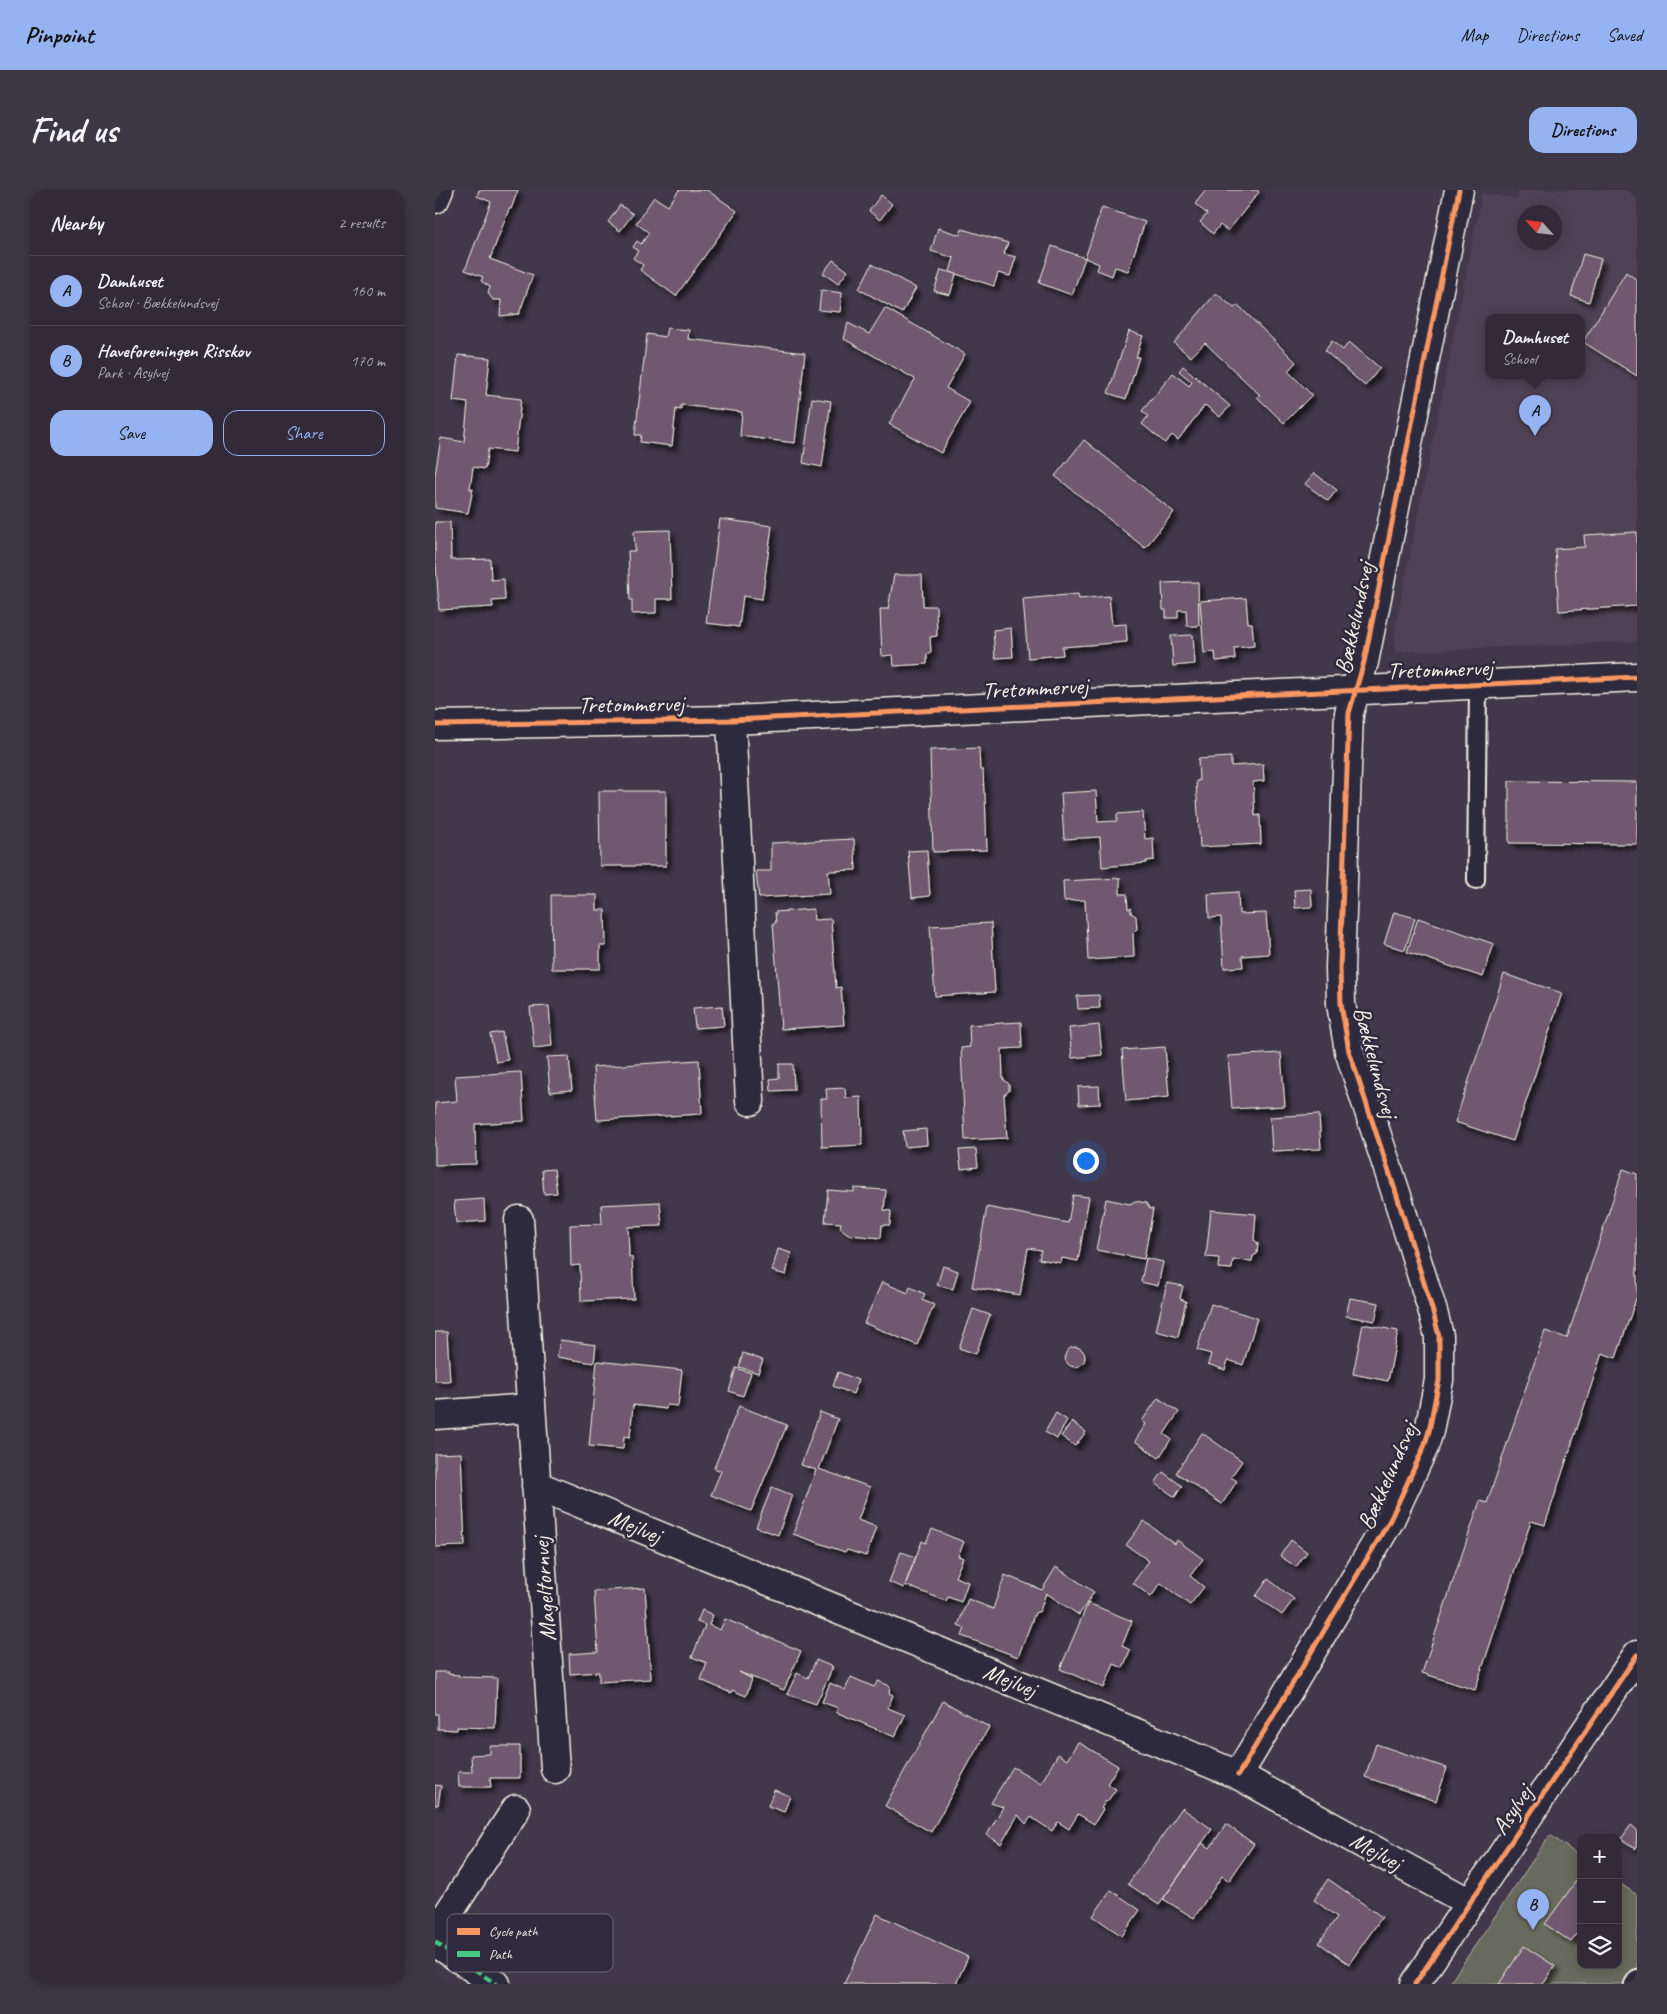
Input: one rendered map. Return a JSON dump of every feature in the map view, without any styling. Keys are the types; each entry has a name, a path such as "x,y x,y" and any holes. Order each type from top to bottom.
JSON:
{"street":[{"path":"435,199 439,190"},
{"name":"Bækkelundsvej","path":"1238,1775 1390,1520 1424,1446 1429,1431 1439,1380 1439,1336 1433,1312 1349,1051 1341,1004 1340,968 1349,713 1364,662 1459,190"},
{"name":"Tretommervej","path":"435,724 731,720 1637,677"},
{"path":"731,720 750,1101"},
{"name":"Mageltornvej","path":"519,1220 555,1769"},
{"path":"435,1415 531,1408"},
{"name":"Mejlvej","path":"536,1485 1238,1775 1470,1903"},
{"name":"Asylvej","path":"1418,1983 1637,1655"},
{"path":"448,1914 516,1810"},
{"path":"435,1934 447,1916"},
{"path":"435,1942 447,1950"},
{"path":"479,1972 496,1984"}],"lane":[{"path":"1476,880 1478,685"},
{"path":"1633,1984 1637,1978"}],"shaded area":[{"path":"1519,190 1637,190 1637,641 1395,652 1395,630 1482,193 1517,199"}],"green space":[{"path":"1550,1835 1577,1854 1577,1969 1622,1969 1622,1885 1637,1895 1637,1984 1449,1984"}],"building":[{"path":"479,190 518,190 490,259 533,275 519,314 500,316 501,300 493,300 488,293 490,287 481,281 483,277 465,270 491,202 477,196"},
{"path":"679,190 707,190 737,211 676,296 640,270 643,265 633,258 638,251 633,247 637,241 641,244 649,233 636,223 654,197 668,206"},
{"path":"1206,190 1257,190 1259,192 1228,231 1220,225 1213,234 1200,222 1207,214 1195,204"},
{"path":"881,195 892,204 880,220 869,211"},
{"path":"620,205 633,214 620,231 608,222"},
{"path":"1102,207 1145,222 1128,271 1115,267 1112,276 1097,270 1099,264 1085,258"},
{"path":"938,228 960,235 962,229 1008,243 1004,254 1016,257 1010,276 998,273 994,286 950,272 954,258 931,251"},
{"path":"1052,246 1085,258 1072,295 1039,283"},
{"path":"1583,254 1601,259 1589,302 1571,296"},
{"path":"833,260 848,271 838,284 823,273"},
{"path":"872,264 916,288 902,313 859,289"},
{"path":"941,270 956,274 950,295 934,291"},
{"path":"1626,272 1637,280 1637,376 1585,343 1585,339"},
{"path":"821,290 842,293 840,312 819,310"},
{"path":"1216,293 1234,308 1238,305 1296,362 1288,371 1312,395 1284,423 1257,397 1260,395 1205,343 1191,357 1174,343"},
{"path":"885,308 965,354 946,388 970,402 941,453 889,424 915,379 844,339 848,323 869,334"},
{"path":"667,328 689,330 688,339 805,353 795,443 740,436 742,412 681,405 681,410 676,409 672,446 640,442 641,435 635,435 647,334 665,337"},
{"path":"1129,331 1143,336 1136,357 1139,357 1126,399 1108,393"},
{"path":"1332,341 1343,350 1349,342 1380,368 1365,386 1325,351"},
{"path":"458,355 490,358 486,395 521,399 515,452 488,449 485,469 473,467 470,489 473,489 468,513 435,508 435,475 441,438 464,442 468,403 453,401"},
{"path":"1183,366 1230,406 1220,417 1205,405 1178,440 1172,435 1165,443 1142,424 1148,416 1142,411 1173,373 1189,386 1192,382 1179,371"},
{"path":"812,398 831,401 822,467 803,463"},
{"path":"1084,440 1174,512 1145,548 1055,476"},
{"path":"1314,473 1337,490 1328,501 1305,484"},
{"path":"720,519 772,526 762,599 743,596 739,627 706,623"},
{"path":"435,522 450,522 451,560 490,559 491,580 504,579 505,600 492,601 493,607 439,610 435,563"},
{"path":"670,530 672,599 656,599 656,613 632,614 628,551 635,551 634,531"},
{"path":"1637,532 1637,606 1559,611 1555,549 1585,547 1584,535"},
{"path":"894,575 922,575 923,606 936,606 937,636 930,637 931,653 927,654 927,664 894,666 893,655 882,656 880,609 888,609"},
{"path":"1198,582 1199,626 1187,626 1186,610 1178,610 1178,618 1166,618 1166,610 1163,610 1162,583"},
{"path":"1078,594 1079,599 1109,596 1112,625 1126,624 1127,642 1062,647 1063,655 1028,658 1023,599"},
{"path":"1246,598 1248,623 1252,623 1254,646 1234,648 1235,659 1216,661 1215,652 1204,653 1200,601"},
{"path":"1011,628 1013,657 995,658 993,630"},
{"path":"1193,635 1195,664 1173,666 1171,636"},
{"path":"979,748 980,770 983,770 985,793 987,850 933,852 930,750"},
{"path":"1231,757 1231,766 1263,764 1264,781 1253,782 1255,816 1260,815 1261,844 1200,847 1196,781 1199,781 1198,759"},
{"path":"1509,781 1637,782 1637,844 1509,843"},
{"path":"599,791 666,791 666,866 600,866"},
{"path":"1096,791 1098,822 1117,821 1117,814 1143,812 1145,839 1153,838 1154,860 1146,861 1146,863 1102,867 1100,837 1064,839 1061,793"},
{"path":"854,839 856,870 828,871 830,894 759,898 756,871 771,871 771,843"},
{"path":"927,850 930,896 912,898 908,851"},
{"path":"1120,878 1120,894 1127,894 1128,909 1131,908 1131,913 1136,916 1137,929 1133,933 1134,957 1088,960 1085,900 1064,901 1063,881"},
{"path":"1311,889 1312,907 1295,908 1294,890"},
{"path":"1238,892 1239,914 1266,913 1269,954 1242,956 1243,967 1224,968 1221,917 1209,918 1208,894"},
{"path":"551,895 597,895 597,910 605,910 606,946 600,946 600,969 552,969"},
{"path":"813,909 814,920 831,919 836,988 841,987 844,1025 781,1029 773,923 776,923 775,912"},
{"path":"1394,912 1415,918 1405,950 1384,944"},
{"path":"1418,918 1494,944 1483,977 1407,952"},
{"path":"991,923 995,992 935,996 930,926"},
{"path":"1504,974 1562,993 1513,1141 1455,1122"},
{"path":"1099,995 1100,1008 1078,1009 1077,996"},
{"path":"549,1006 552,1046 534,1048 530,1007"},
{"path":"722,1006 724,1026 695,1028 693,1008"},
{"path":"1021,1022 1022,1048 1002,1049 1003,1079 1009,1084 1009,1091 1004,1095 1007,1138 965,1140 961,1048 970,1047 969,1025"},
{"path":"1099,1025 1102,1055 1072,1058 1069,1028"},
{"path":"502,1032 508,1060 496,1062 490,1034"},
{"path":"1165,1047 1169,1097 1126,1101 1122,1050"},
{"path":"1281,1053 1285,1106 1232,1109 1228,1056"},
{"path":"569,1056 572,1090 550,1092 547,1057"},
{"path":"699,1060 702,1114 597,1120 593,1067"},
{"path":"779,1064 793,1064 794,1090 771,1091 770,1079 779,1078"},
{"path":"521,1072 524,1121 475,1124 476,1164 435,1165 435,1103 457,1101 455,1076"},
{"path":"1099,1086 1100,1104 1079,1105 1078,1087"},
{"path":"845,1088 846,1098 861,1097 862,1145 822,1147 821,1099 827,1099 826,1089"},
{"path":"1319,1114 1321,1149 1272,1151 1270,1117"},
{"path":"926,1129 927,1145 905,1147 903,1131"},
{"path":"976,1149 978,1167 961,1169 959,1150"},
{"path":"554,1169 557,1193 544,1194 542,1170"},
{"path":"1623,1169 1637,1174 1637,1296 1616,1358 1602,1353 1545,1525 1531,1521 1475,1690 1422,1673 1480,1501 1487,1503 1545,1331 1567,1338"},
{"path":"854,1188 886,1190 884,1210 891,1211 890,1225 882,1225 881,1238 850,1235 840,1228 841,1223 825,1222 828,1190 854,1192"},
{"path":"1073,1195 1089,1197 1078,1261 1062,1258 1061,1263 1039,1259 1041,1250 1028,1248 1020,1295 972,1287 987,1207 1068,1223"},
{"path":"484,1199 485,1221 456,1223 454,1201"},
{"path":"1106,1199 1130,1204 1135,1201 1146,1203 1150,1209 1153,1209 1144,1259 1096,1250"},
{"path":"660,1202 662,1226 628,1227 634,1299 581,1301 580,1265 571,1266 570,1225 602,1224 601,1205"},
{"path":"1211,1210 1256,1214 1254,1240 1258,1243 1257,1254 1253,1256 1252,1261 1233,1260 1232,1269 1218,1268 1219,1258 1206,1257"},
{"path":"778,1249 791,1253 786,1275 772,1271"},
{"path":"1146,1258 1163,1262 1158,1286 1141,1282"},
{"path":"943,1266 958,1271 953,1289 937,1285"},
{"path":"882,1282 908,1293 910,1287 925,1294 922,1300 934,1305 917,1345 864,1323"},
{"path":"1167,1283 1183,1286 1180,1299 1186,1301 1178,1337 1156,1331"},
{"path":"1350,1298 1379,1303 1375,1321 1346,1316"},
{"path":"1211,1304 1257,1318 1243,1365 1228,1360 1225,1370 1208,1364 1211,1354 1197,1350"},
{"path":"973,1309 990,1315 976,1354 959,1348"},
{"path":"1363,1324 1398,1331 1388,1381 1353,1374"},
{"path":"435,1332 447,1332 450,1381 435,1381"},
{"path":"560,1340 596,1345 594,1363 557,1357"},
{"path":"1075,1347 1082,1350 1085,1357 1082,1364 1075,1367 1068,1364 1065,1357 1068,1350"},
{"path":"743,1353 763,1360 758,1373 739,1367"},
{"path":"597,1361 682,1370 678,1406 667,1405 666,1409 633,1405 630,1437 624,1436 623,1449 589,1446"},
{"path":"736,1368 751,1373 743,1396 729,1391"},
{"path":"838,1372 858,1380 853,1394 833,1386"},
{"path":"1158,1398 1179,1412 1164,1434 1171,1439 1159,1458 1135,1441 1146,1424 1142,1421"},
{"path":"739,1406 787,1425 751,1511 711,1495 721,1471 714,1468"},
{"path":"820,1412 838,1419 819,1469 870,1487 858,1520 876,1527 866,1556 847,1550 845,1552 793,1534 816,1470 801,1465"},
{"path":"1056,1413 1067,1420 1057,1439 1045,1432"},
{"path":"1072,1422 1086,1432 1075,1446 1061,1436"},
{"path":"1202,1433 1242,1461 1231,1477 1237,1481 1222,1504 1176,1473"},
{"path":"461,1453 465,1546 435,1547 435,1454"},
{"path":"1163,1472 1182,1486 1175,1497 1155,1483"},
{"path":"772,1487 792,1495 778,1535 756,1527"},
{"path":"1144,1521 1175,1544 1177,1540 1203,1559 1190,1576 1204,1587 1190,1605 1161,1583 1151,1597 1133,1583 1149,1561 1126,1545"},
{"path":"932,1529 964,1542 958,1556 963,1558 955,1577 968,1582 961,1602 948,1597 946,1601 905,1585 922,1541 926,1543"},
{"path":"1291,1540 1307,1552 1296,1567 1280,1556"},
{"path":"901,1552 916,1557 904,1588 889,1582"},
{"path":"1056,1567 1094,1592 1079,1615 1046,1593 1040,1611 1035,1613 1018,1657 962,1636 965,1628 958,1625 968,1599 993,1609 1005,1575 1042,1590"},
{"path":"1268,1579 1294,1599 1282,1615 1256,1596"},
{"path":"645,1588 651,1679 599,1682 599,1672 570,1674 569,1654 598,1652 594,1591"},
{"path":"1088,1603 1132,1621 1122,1646 1130,1650 1123,1668 1114,1664 1104,1688 1060,1669"},
{"path":"702,1610 713,1615 709,1625 720,1630 725,1619 801,1651 784,1690 739,1672 752,1679 746,1696 732,1690 731,1693 701,1680 707,1663 692,1657 705,1625 697,1622"},
{"path":"816,1660 833,1667 816,1704 787,1694 797,1673 808,1678"},
{"path":"435,1672 449,1672 448,1674 459,1675 459,1677 497,1678 495,1728 457,1727 457,1730 438,1729 438,1714 435,1714"},
{"path":"851,1677 874,1687 878,1681 890,1686 889,1693 893,1695 888,1708 905,1715 895,1737 836,1712 838,1708 822,1702 830,1683 845,1690"},
{"path":"943,1701 989,1727 931,1832 885,1806"},
{"path":"1078,1742 1118,1766 1107,1784 1116,1789 1101,1808 1103,1809 1094,1824 1078,1814 1069,1829 1058,1822 1052,1831 1031,1817 1026,1824 1018,1815 1001,1844 987,1835 1003,1807 991,1803 1013,1767 1041,1783 1058,1754 1067,1760"},
{"path":"1376,1744 1447,1768 1436,1801 1365,1777"},
{"path":"490,1746 520,1746 520,1778 490,1778 491,1787 459,1787 458,1772 472,1772 471,1755 490,1754"},
{"path":"435,1785 441,1786 438,1805 435,1805"},
{"path":"774,1790 790,1796 784,1812 768,1806"},
{"path":"1182,1808 1212,1829 1159,1905 1128,1884"},
{"path":"1226,1824 1254,1844 1229,1881 1222,1876 1194,1918 1163,1899 1202,1843 1210,1848"},
{"path":"1631,1825 1637,1830 1636,1849 1622,1840"},
{"path":"1328,1879 1382,1917 1349,1964 1319,1943 1337,1917 1314,1900"},
{"path":"1577,1880 1577,1934 1571,1942 1545,1924"},
{"path":"1111,1890 1140,1910 1122,1936 1093,1916"},
{"path":"877,1914 968,1957 956,1984 844,1984"},
{"path":"1524,1946 1555,1966 1546,1980 1543,1984 1499,1984"}],"marked path":[{"path":"435,1942 447,1950"},
{"path":"479,1972 496,1984"}],"cycle path":[{"path":"1238,1775 1390,1520 1424,1447 1439,1380 1439,1336 1433,1312 1349,1051 1341,1004 1340,968 1349,713 1364,662 1459,190"},
{"path":"435,725 731,720 1637,677"},
{"path":"1415,1984 1637,1655"}],"place":[{"name":"Damhuset","path":"1535,436"},
{"name":"Haveforeningen Risskov","path":"1533,1930"}]}
